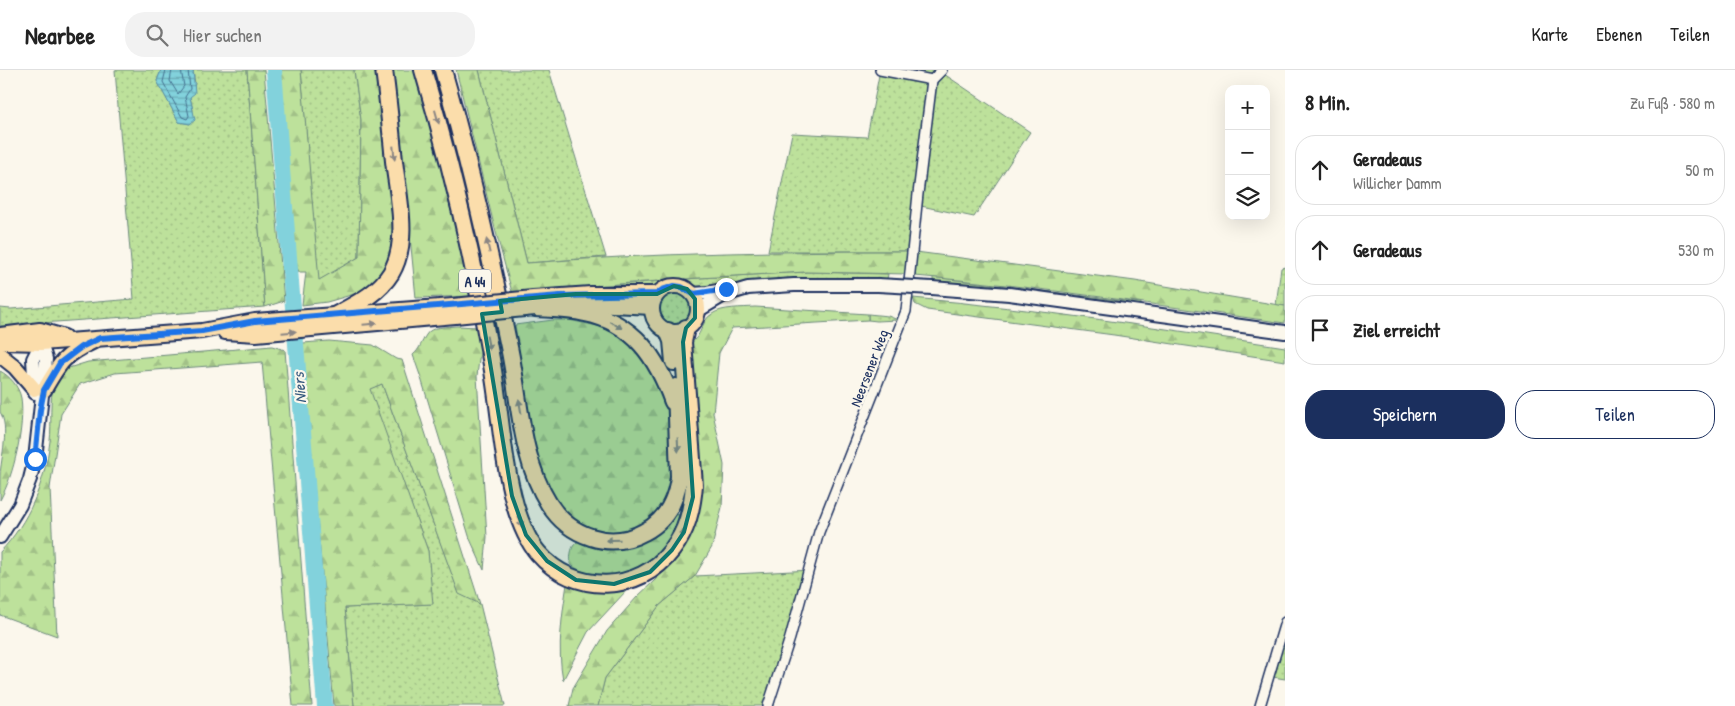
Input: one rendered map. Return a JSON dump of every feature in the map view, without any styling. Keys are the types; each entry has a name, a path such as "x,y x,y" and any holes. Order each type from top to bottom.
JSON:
{"highway":[{"path":"325,320 369,297 376,291 390,275 398,255 401,225 384,70"},
{"name":"A 44","path":"423,70 438,120 470,256 491,359 512,496 521,525 532,544 547,561 564,574 576,580 596,584 614,584 638,578 650,572 666,558 677,543 688,520 694,485 683,342 686,328"},
{"name":"A 44","path":"443,70 491,258 528,454 544,496 561,520 574,530 592,538 611,541 623,540 653,527 674,502 677,492 679,477 677,414"},
{"path":"534,303 593,314 608,320 629,333 647,350 658,366 677,414"},
{"path":"668,331 672,343 677,414"}],"main road":[{"path":"692,294 794,285 878,285 932,288 1026,297 1285,332"},
{"path":"674,286 681,287 692,294 697,305 697,311 692,324 686,328 668,331 656,322 652,315 654,301 662,290 674,286"},
{"path":"697,311 719,298 740,289"},
{"path":"0,342 40,343 256,328 325,320 534,303 591,294 654,301"},
{"path":"0,335 40,330 72,340"},
{"path":"39,390 60,363 81,347 100,338"},
{"path":"0,538 20,505 30,479 38,438 39,390 46,359 40,343"},
{"path":"0,355 39,390"}],"street":[{"path":"880,70 932,80 942,70"},
{"name":"Neersener Weg","path":"768,706 790,638 819,532 906,311 932,80"},
{"path":"1260,706 1285,622"}],"highlighted area":[{"path":"674,286 687,289 695,299 695,318 686,328 683,342 693,497 684,532 672,550 650,572 614,584 576,580 547,561 526,535 512,496 482,314 502,312 500,301 576,294 657,294"}],"green space":[{"path":"115,70 161,70 157,81 179,122 190,124 193,110 190,97 195,84 193,70 247,70 265,307 0,326 0,308 11,309 134,299"},
{"path":"247,70 264,70 284,301 265,307"},
{"path":"280,70 301,70 319,280 359,257 361,120 354,70 378,70 394,241 387,269 370,287 327,302 302,305 306,272 299,272 294,260"},
{"path":"301,70 354,70 361,120 359,257 318,281"},
{"path":"392,70 415,70 428,113 471,296 416,298"},
{"path":"456,70 479,70 527,263 718,253 910,251 908,274 806,272 512,292"},
{"path":"479,70 549,70 606,257 527,263"},
{"path":"880,70 938,70 1030,132 974,217 921,206 910,251 768,251 792,133 867,137"},
{"path":"916,252 1135,281 1285,306 1285,323 1054,291 915,276"},
{"path":"1285,267 1285,306 1276,305 1281,268"},
{"path":"806,272 888,274 887,280 756,282 695,290 684,284 672,282 654,290 524,295 523,292 699,278"},
{"path":"933,277 1141,303 1141,306 1003,288 933,282"},
{"path":"675,291 687,297 693,309 687,321 675,327 663,321 657,309 663,297"},
{"path":"913,298 1053,313 1285,347 1285,361 1114,335 927,310 915,304"},
{"path":"755,307 868,314 868,320 732,328 719,353 713,413 724,465 722,507 712,547 695,576 659,606 605,678 598,706 569,706 573,688 607,631 637,597 671,565 691,535 701,496 699,453 688,344 696,338 705,321 712,314 727,309"},
{"path":"868,314 888,316 898,320 868,320"},
{"path":"569,320 607,328 609,325 646,356 669,408 673,476 664,506 641,527 606,535 569,521 547,491 534,446 515,325"},
{"path":"457,326 478,327 481,343 477,376 487,537 484,570 470,539 413,355 428,332"},
{"path":"329,341 373,345 396,359 402,360 480,604 459,594 382,384 370,389 428,551 433,604 345,608 354,706 334,706 303,361 303,343"},
{"path":"272,346 285,350 312,706 293,706 262,362 115,373 80,384 61,414 50,488 57,636 0,615 0,552 27,515 40,486 50,441 52,390 62,370 88,362"},
{"path":"0,371 16,386 20,394 22,409 20,436 14,464 0,500 0,475 5,434 3,418 0,412"},
{"path":"382,384 459,593 480,604 505,706 354,706 345,608 432,604 428,551 369,389"},
{"path":"676,514 683,516 673,538 653,559 640,566 626,572 596,575 570,564 573,546 583,539 662,526"},
{"path":"812,570 779,680 774,706 598,706 605,678 659,606 695,576"},
{"path":"567,584 596,592 626,591 588,632 563,680 560,644"},
{"path":"1285,637 1285,679 1273,677"}],"water":[{"path":"161,70 193,70 195,93 190,97 195,120 190,124 179,122 157,81"}],"waterway":[{"name":"Niers","path":"274,70 325,706"}],"route":[{"path":"35,459 44,390 60,363 68,355 100,338 202,331 255,321 560,296 657,294 668,287 674,286 687,289 692,294 726,289"}]}
